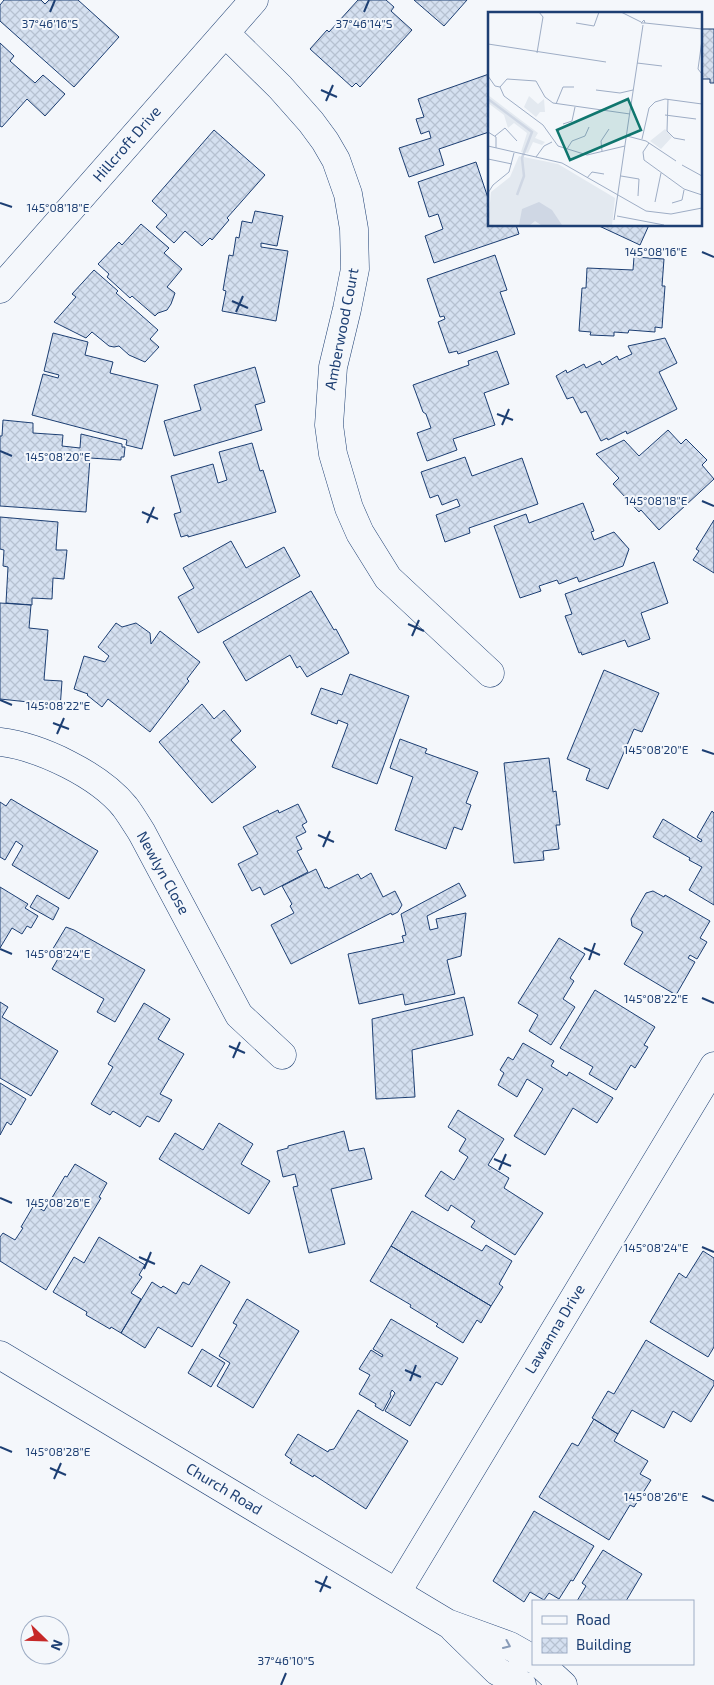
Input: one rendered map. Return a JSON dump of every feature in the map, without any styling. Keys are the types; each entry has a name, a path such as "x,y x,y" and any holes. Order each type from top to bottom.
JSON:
{"street":[{"name":"Hillcroft Drive","path":"0,289 254,0"},
{"name":"Amberwood Court","path":"225,33 280,87 311,122 329,147 348,194 355,236 355,269 332,367 329,425 333,454 349,508 360,533 388,578 490,673"},
{"name":"Newlyn Close","path":"0,742 30,749 55,758 101,786 124,807 142,833 239,1015 282,1055"},
{"name":"Lawanna Drive","path":"397,1592 714,1066"},
{"name":"Church Road","path":"0,1355 447,1623 510,1646 532,1658"},
{"name":"Church Road","path":"447,1623 497,1671 522,1685"},
{"path":"541,1665 563,1685"}],"building":[{"path":"4,0 41,0 45,4 49,0 78,0 119,37 74,87 0,21 0,5"},
{"path":"358,0 386,0 394,7 391,11 412,30 360,87 356,83 352,87 310,49 327,30 329,32"},
{"path":"414,0 467,0 444,26"},
{"path":"702,29 714,29 714,83 710,83 710,79 702,79"},
{"path":"0,43 14,56 10,61 35,83 43,75 65,94 45,116 27,99 2,127 0,126"},
{"path":"488,74 488,132 439,149 444,165 409,177 399,148 431,138 429,131 421,134 416,119 424,117 418,99"},
{"path":"214,130 265,175 227,218 229,220 212,240 210,238 202,246 185,231 174,243 156,227 167,215 152,201"},
{"path":"476,162 488,198 488,226 516,226 519,234 434,263 425,236 443,229 438,214 429,217 418,182"},
{"path":"255,211 283,216 277,246 261,243 261,247 288,251 276,321 222,311 226,291 223,290 229,255 233,256 236,237 239,238 242,221 252,223"},
{"path":"141,224 169,248 164,253 182,269 167,287 175,293 171,304 167,310 155,316 132,296 130,298 107,277 109,274 98,264 119,242 122,245"},
{"path":"599,226 649,226 640,245"},
{"path":"495,255 507,290 500,292 515,334 458,354 457,351 449,353 438,322 445,319 444,316 440,317 427,279"},
{"path":"634,257 664,259 662,286 665,286 662,328 655,327 655,332 629,330 628,333 614,332 614,336 590,335 591,332 579,331 582,288 586,288 587,268 633,270"},
{"path":"94,270 118,291 116,293 158,330 150,339 159,347 145,362 129,355 119,346 109,346 92,332 86,338 54,322 76,297 72,294"},
{"path":"53,333 88,342 85,355 113,362 110,373 158,385 142,449 126,445 127,440 32,415 43,374 58,378 59,375 44,371"},
{"path":"665,338 677,363 659,372 677,409 627,434 626,431 608,440 607,438 601,441 586,411 581,413 573,397 567,399 556,376 566,370 567,373 584,364 586,368 600,361 602,365 617,356 619,360 632,354 628,346"},
{"path":"497,351 509,384 484,393 495,425 453,439 457,450 427,461 417,433 431,428 413,385 469,365 468,361"},
{"path":"255,367 265,402 255,405 262,430 174,456 164,421 201,410 194,385"},
{"path":"3,420 33,423 33,433 63,435 62,446 80,448 81,434 122,444 122,447 125,447 124,457 121,457 121,460 90,458 86,512 0,506 0,436 2,436"},
{"path":"668,430 681,444 686,439 707,460 702,465 714,479 659,530 613,484 619,478 596,454 624,440 639,456"},
{"path":"252,443 260,471 263,470 276,512 188,537 188,535 181,537 174,514 181,512 171,476 213,464 218,483 227,480 219,452"},
{"path":"465,457 472,476 522,458 538,504 469,528 470,533 445,542 436,515 460,506 457,499 442,505 438,495 430,498 421,472"},
{"path":"583,503 594,531 591,532 594,540 614,532 629,549 623,566 579,582 577,577 559,584 557,580 539,586 541,591 520,598 494,526 526,514 529,523"},
{"path":"0,517 58,522 56,550 67,550 64,579 53,578 52,599 32,598 32,605 6,603 8,567 3,566 4,550 0,549"},
{"path":"714,520 714,573 693,560 699,551 696,549"},
{"path":"231,541 246,568 284,547 300,576 198,633 178,597 194,588 183,568"},
{"path":"654,562 668,603 641,613 650,639 628,647 625,640 582,655 581,652 579,653 565,616 572,614 565,594"},
{"path":"311,591 349,653 307,677 300,666 297,668 290,655 246,681 223,642"},
{"path":"0,603 31,605 29,628 48,630 44,680 62,681 60,709 37,707 38,703 0,699"},
{"path":"116,623 122,627 136,623 150,633 151,644 160,631 200,662 187,679 189,681 150,732 108,699 102,707 88,694 74,689 84,656 105,662 109,656 98,647"},
{"path":"604,670 659,693 642,732 634,729 608,789 586,780 590,769 567,759"},
{"path":"350,674 409,696 377,784 332,767 348,724 338,720 337,724 311,714 321,688 342,695"},
{"path":"202,704 214,719 224,710 241,731 231,740 256,767 212,803 159,742"},
{"path":"400,739 427,749 425,753 478,772 466,803 471,805 462,830 454,827 446,849 395,830 413,777 390,768"},
{"path":"549,758 553,792 556,791 560,825 556,825 559,849 543,851 544,860 514,863 504,763"},
{"path":"11,799 98,851 69,899 12,865 23,846 16,841 5,860 0,857 0,802 6,806"},
{"path":"298,804 307,822 302,825 306,832 296,837 302,849 297,851 308,872 264,895 260,887 252,891 238,864 258,854 243,827 278,810 279,813"},
{"path":"712,811 714,813 714,905 689,890 702,867 653,837 663,819 701,842 702,840 697,837"},
{"path":"316,869 325,888 327,887 328,889 358,874 361,879 371,873 383,897 395,891 402,905 398,912 392,915 391,913 291,964 271,925 294,913 290,906 292,904 282,886"},
{"path":"459,883 466,896 427,916 430,930 438,928 436,919 466,913 461,956 447,960 455,994 405,1005 403,994 359,1004 348,954 404,942 402,936 406,935 401,914"},
{"path":"0,887 28,904 25,908 38,916 31,928 27,926 22,934 12,928 0,948"},
{"path":"653,891 664,897 665,895 710,921 700,938 707,942 697,959 690,955 688,958 695,962 676,995 624,964 643,932 632,926 631,919 646,893"},
{"path":"37,895 59,908 53,920 30,907"},
{"path":"66,927 145,970 115,1022 97,1012 104,999 52,969 59,957 51,952"},
{"path":"559,938 585,954 570,978 574,981 563,999 575,1007 551,1045 529,1031 538,1015 518,1003"},
{"path":"595,990 655,1027 644,1045 648,1047 635,1068 631,1065 616,1090 589,1074 593,1067 560,1048"},
{"path":"464,997 473,1035 412,1050 415,1097 376,1099 372,1019"},
{"path":"0,1002 8,1007 2,1017 58,1051 31,1096 0,1078"},
{"path":"144,1003 170,1019 158,1039 184,1054 160,1094 172,1100 159,1122 147,1116 140,1127 113,1111 110,1115 91,1104 113,1067 108,1064"},
{"path":"523,1043 554,1061 551,1066 567,1076 569,1072 613,1098 597,1123 573,1108 545,1155 514,1136 543,1089 527,1079 517,1097 498,1085 504,1073 500,1070 508,1057 513,1060"},
{"path":"0,1083 26,1099 11,1125 7,1122 0,1135"},
{"path":"458,1110 504,1139 488,1165 509,1178 504,1188 543,1213 515,1255 471,1227 475,1221 451,1205 448,1211 425,1196 441,1171 454,1180 468,1157 459,1151 466,1139 448,1127"},
{"path":"219,1123 253,1144 241,1164 270,1181 249,1214 159,1159 175,1133 203,1150"},
{"path":"344,1131 349,1151 364,1148 372,1179 331,1189 345,1244 309,1253 293,1187 298,1186 295,1174 283,1177 277,1151 288,1148 288,1146"},
{"path":"75,1164 107,1183 99,1197 101,1198 46,1290 0,1261 0,1237 3,1233 15,1240 34,1205 44,1211 65,1176 67,1177"},
{"path":"412,1211 482,1251 486,1245 512,1261 499,1284 503,1287 491,1306 391,1246"},
{"path":"99,1237 145,1265 139,1275 142,1277 131,1293 141,1299 121,1333 86,1315 87,1312 53,1292 74,1257 84,1263"},
{"path":"391,1246 491,1306 481,1323 477,1320 463,1343 436,1326 438,1324 410,1307 411,1305 370,1281"},
{"path":"703,1251 714,1258 714,1347 708,1357 650,1322 679,1273 686,1278"},
{"path":"201,1265 230,1282 192,1347 158,1327 145,1348 121,1333 152,1282 176,1294 183,1282 189,1285"},
{"path":"247,1299 299,1331 253,1408 217,1386 230,1363 219,1356 237,1325 233,1323"},
{"path":"391,1319 458,1358 442,1385 436,1382 410,1426 385,1411 395,1393 392,1390 383,1411 375,1406 376,1404 359,1394 370,1375 359,1369 371,1350 382,1357 383,1355 373,1349"},
{"path":"646,1340 714,1381 714,1385 691,1422 673,1411 664,1428 632,1410 618,1434 592,1418 608,1391 614,1394"},
{"path":"202,1349 225,1363 211,1387 188,1373"},
{"path":"358,1410 408,1441 366,1509 314,1475 313,1477 290,1463 292,1460 285,1455 298,1434 328,1452 334,1449"},
{"path":"594,1419 618,1434 614,1441 648,1461 640,1474 651,1480 634,1507 630,1505 609,1540 539,1497 572,1443 578,1446"},
{"path":"534,1511 594,1546 573,1581 571,1580 559,1599 549,1593 544,1600 530,1592 524,1602 493,1581"},
{"path":"603,1550 642,1574 627,1600 578,1600 586,1586 582,1583"}]}
